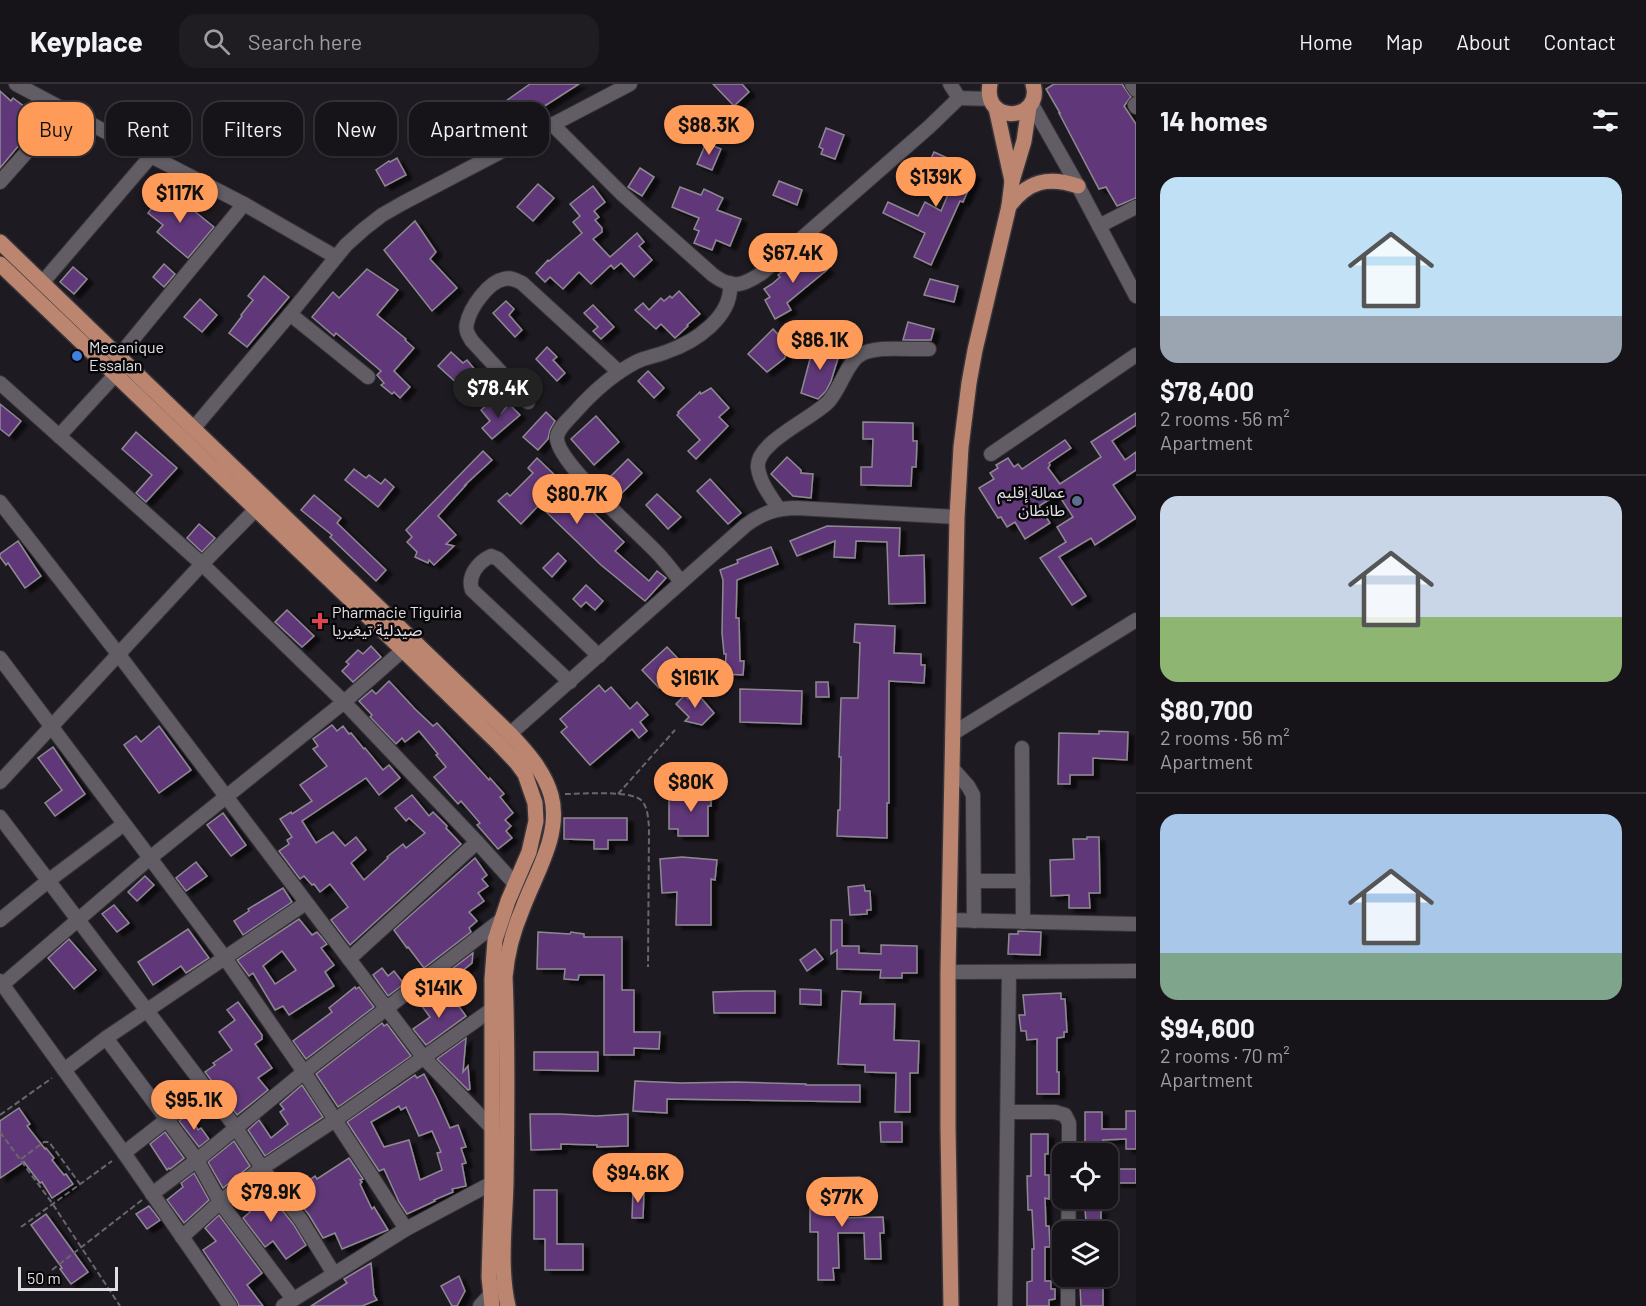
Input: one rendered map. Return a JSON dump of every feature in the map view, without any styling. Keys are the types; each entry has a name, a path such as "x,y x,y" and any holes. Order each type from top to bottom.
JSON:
{"main road":[{"path":"951,1306 948,972 957,517 961,447 975,350 1009,206 1012,181 1034,96 1033,84"},
{"path":"992,97 1003,112 1017,114 1030,105"},
{"path":"992,97 1012,181"},
{"path":"1009,206 1017,195 1040,183 1066,182 1078,186"},
{"path":"0,242 119,356 189,434 504,739 525,774 535,803 537,821 534,837 501,920 494,951 491,1010 491,1127 499,1161 492,1183 489,1277 497,1301"},
{"path":"0,264 116,374 189,434"},
{"path":"261,504 404,650 504,739 529,754 551,794 553,820 550,838 522,909 506,962 499,1161 504,1267 497,1301"}],"street":[{"path":"16,84 49,102"},
{"path":"950,84 958,98"},
{"path":"1132,84 1136,90"},
{"path":"189,434 346,245 364,229 382,215 628,85"},
{"path":"552,124 622,194 713,275 730,283 747,283 762,273 928,128 958,98 992,97"},
{"path":"1030,105 1078,186 1136,296"},
{"path":"0,182 23,156"},
{"path":"42,283 151,156 244,204 336,257"},
{"path":"119,356 244,204"},
{"path":"1099,226 1136,207"},
{"path":"528,402 472,341 466,330 469,316 479,299 494,283 504,279 513,279 522,284 619,372"},
{"path":"681,582 661,557 575,470 558,444 557,438 560,430 572,416 619,372 638,361 665,353 693,340 711,327 729,301 730,283"},
{"path":"290,314 368,377"},
{"path":"779,509 763,484 759,472 758,461 765,450 785,432 821,409 835,393 858,355 883,350 928,349"},
{"path":"991,454 1136,355"},
{"path":"59,436 116,374"},
{"path":"0,383 202,564 344,702 515,884"},
{"path":"0,501 424,1058 491,1127"},
{"path":"0,782 202,564 261,504"},
{"path":"504,739 681,582 754,519 762,515 779,509 797,508 957,517"},
{"path":"570,682 472,590 470,579 487,557 498,559 599,656"},
{"path":"952,734 1136,620"},
{"path":"230,1306 124,1152 1,983 78,921 150,858 344,702 404,650"},
{"path":"0,658 225,958 304,1072 406,1229"},
{"path":"1022,748 1023,922"},
{"path":"952,768 973,795 974,921"},
{"path":"0,817 236,1128 262,1168 301,1220 334,1274"},
{"path":"0,920 124,824"},
{"path":"349,959 477,842"},
{"path":"974,881 1023,881"},
{"path":"64,1070 106,1038 306,903"},
{"path":"152,1193 501,920"},
{"path":"949,920 1134,924"},
{"path":"948,972 1136,971"},
{"path":"1005,1306 1009,972"},
{"path":"182,1237 219,1202 262,1168 335,1120 491,1010"},
{"path":"106,1038 197,1160 219,1202 288,1303 406,1229 492,1183"},
{"path":"124,1152 206,1089"},
{"path":"1008,1112 1055,1112 1065,1115 1069,1123 1069,1143"},
{"path":"1068,1287 1068,1306"}],"path":[{"path":"618,794 675,730"},
{"path":"551,794 618,794 637,797 646,806 648,817 648,967"},
{"path":"0,1115 64,1070"},
{"path":"0,1132 53,1204 120,1306"},
{"path":"20,1160 44,1142 50,1142 80,1184"},
{"path":"21,1227 124,1152"},
{"path":"52,1270 152,1193"}],"building":[{"path":"530,84 579,84 549,103 504,102"},
{"path":"713,84 742,84 749,92 734,106"},
{"path":"1054,84 1122,84 1131,97 1124,106 1136,124 1136,198 1117,206 1106,187 1099,189 1046,89"},
{"path":"0,91 11,101 13,98 18,102 18,146 0,168"},
{"path":"826,128 844,135 835,159 821,154 823,149 819,147"},
{"path":"706,143 721,149 712,170 697,164"},
{"path":"934,152 952,160 950,164 975,175 963,202 960,201 931,265 914,257 925,233 883,213 888,202 918,216 925,202 941,211 952,185 930,176 934,166 929,163"},
{"path":"397,158 406,175 385,186 376,170"},
{"path":"640,168 654,177 642,196 628,187"},
{"path":"779,181 802,190 797,205 773,195"},
{"path":"538,184 554,198 533,221 517,207"},
{"path":"593,186 605,202 594,211 599,217 595,220 602,228 602,232 593,239 610,257 637,233 644,242 639,246 652,260 634,277 621,263 614,269 611,265 591,284 579,272 563,289 550,277 545,282 536,273 548,260 582,233 573,222 580,216 570,204"},
{"path":"680,187 701,195 704,189 723,198 717,210 741,219 730,246 716,240 712,250 694,243 699,231 694,229 699,218 672,207"},
{"path":"165,190 214,227 188,258 157,232 163,225 148,213"},
{"path":"415,221 436,252 430,259 457,288 432,311 384,250"},
{"path":"810,252 827,270 787,303 791,310 775,319 765,300 770,297 764,289 780,277 778,275 792,263 795,266"},
{"path":"164,264 175,274 164,287 153,277"},
{"path":"73,267 87,279 74,294 60,282"},
{"path":"367,269 398,290 377,315 414,348 394,371 410,387 400,398 381,385 384,383 377,375 381,371 336,333 334,336 312,317 333,292 339,298"},
{"path":"264,276 289,297 247,347 229,333 253,300 248,296"},
{"path":"930,279 958,286 954,302 924,295"},
{"path":"679,291 700,314 675,338 661,324 656,329 635,310 643,303 649,310 661,298 664,301 670,296 672,298"},
{"path":"200,299 217,315 202,332 184,317"},
{"path":"506,301 514,309 509,315 522,330 515,337 493,313"},
{"path":"593,305 614,327 601,339 593,331 598,327 584,313"},
{"path":"908,322 934,329 931,340 903,340"},
{"path":"773,329 789,346 783,352 785,358 767,372 748,354"},
{"path":"814,344 840,352 831,381 826,391 818,399 801,393"},
{"path":"547,347 557,357 553,360 565,373 557,381 536,359"},
{"path":"451,352 463,363 467,360 476,371 460,386 438,366"},
{"path":"648,371 664,388 654,398 638,381"},
{"path":"711,388 729,408 719,417 728,426 696,459 688,451 700,440 677,415 700,392 701,394"},
{"path":"491,401 501,413 509,404 520,415 492,439 482,428 490,421 481,410"},
{"path":"0,404 21,421 9,436 0,429"},
{"path":"546,412 555,421 548,439 538,450 523,437"},
{"path":"1136,413 1136,425 1112,441 1125,460 1136,452 1136,470 1113,485 1136,518 1095,545 1091,538 1059,557 1086,596 1072,605 1040,558 1066,542 1057,527 1073,517 1058,494 1039,506 1050,523 1025,539 1015,522 1007,527 1001,517 998,518 979,488 994,479 990,473 998,468 996,465 1008,458 1014,467 1018,464 1022,469 1065,440 1071,448 1049,463 1048,468 1060,484 1101,457 1091,442"},
{"path":"596,416 619,442 594,465 571,439"},
{"path":"863,422 913,423 913,441 917,441 916,467 912,467 911,486 861,485 861,467 872,467 873,439 863,439"},
{"path":"136,432 177,468 146,502 136,493 152,475 122,449"},
{"path":"483,451 492,460 465,485 438,516 456,535 446,544 454,546 434,565 429,560 428,563 415,557 417,552 407,542 412,537 406,530"},
{"path":"787,457 801,470 801,473 813,474 811,498 793,496 771,474"},
{"path":"537,458 624,542 615,551 649,581 657,571 666,578 645,601 601,565 539,505 521,524 498,501 507,493 510,496 533,473 528,468"},
{"path":"628,459 642,473 622,493 608,479"},
{"path":"354,469 366,478 369,475 381,484 385,479 394,487 378,507 345,480"},
{"path":"710,479 741,513 728,524 697,491"},
{"path":"657,494 681,517 668,529 646,505"},
{"path":"314,495 341,518 337,523 386,570 376,581 330,537 332,535 301,510"},
{"path":"199,524 215,538 202,552 187,538"},
{"path":"827,526 900,528 899,556 924,555 925,603 889,604 887,542 856,541 855,558 834,557 835,541 797,556 790,541"},
{"path":"18,541 41,576 25,588 8,563 6,565 0,557 0,554"},
{"path":"771,547 778,564 737,580 736,618 739,618 740,661 744,661 743,675 725,674 726,654 724,654 722,633 723,580 720,570 738,563 737,560"},
{"path":"558,553 566,561 552,577 543,568"},
{"path":"586,585 603,601 595,610 586,602 581,607 573,599"},
{"path":"287,610 314,636 302,647 275,622"},
{"path":"855,624 895,626 894,653 921,654 921,665 925,665 924,683 889,681 887,838 837,836 838,810 840,810 841,698 858,698 860,643 854,642"},
{"path":"371,646 381,657 353,682 342,671 349,664 346,662 358,650 363,654"},
{"path":"667,647 684,665 659,688 642,670"},
{"path":"389,681 433,726 437,723 504,794 500,797 513,813 505,820 511,826 506,831 512,838 498,849 477,825 480,823 461,801 458,804 434,777 446,767 419,731 405,742 402,738 396,744 370,717 372,715 359,701 372,690 376,694"},
{"path":"816,682 828,682 829,697 816,697"},
{"path":"599,685 605,692 611,687 630,709 637,702 648,715 640,722 647,731 639,738 632,729 590,765 561,732 567,727 560,719"},
{"path":"740,689 802,691 801,724 740,722"},
{"path":"696,692 714,713 702,725 685,721 689,717 676,704 685,695 688,699"},
{"path":"332,725 337,731 343,726 383,770 389,765 400,778 379,795 366,778 302,821 316,843 333,832 345,846 356,837 366,850 351,863 364,880 403,844 406,848 425,833 409,818 406,821 395,808 412,795 429,816 433,812 447,826 446,828 461,844 350,945 331,920 348,907 330,884 320,892 304,876 300,879 279,851 289,844 287,840 292,837 280,819 312,801 300,785 327,766 313,749 318,746 313,739"},
{"path":"159,726 191,770 159,793 124,745 136,736 141,742"},
{"path":"1099,731 1128,732 1127,760 1093,758 1093,775 1070,775 1070,784 1058,784 1059,733 1099,734"},
{"path":"53,747 85,794 55,816 45,803 62,790 38,758"},
{"path":"683,789 711,789 711,806 708,806 708,836 678,836 678,829 669,829 669,799 678,799 678,793 684,793"},
{"path":"223,813 246,845 231,856 207,825"},
{"path":"564,818 627,818 627,840 608,840 608,849 594,849 594,840 564,839"},
{"path":"1087,837 1099,837 1100,893 1089,893 1090,908 1069,908 1069,895 1051,896 1050,860 1074,859 1073,839 1087,839"},
{"path":"682,857 717,860 715,880 711,879 711,925 676,925 677,892 662,893 660,859"},
{"path":"475,858 487,875 482,879 488,886 478,893 484,901 469,912 477,921 469,928 471,932 424,968 394,930"},
{"path":"196,862 207,876 186,891 176,878"},
{"path":"145,876 154,885 137,901 128,892"},
{"path":"864,885 865,891 870,891 871,910 867,910 867,914 850,915 848,887"},
{"path":"283,888 292,902 243,935 234,921 249,911 248,909"},
{"path":"114,905 129,923 117,932 102,914"},
{"path":"299,919 312,935 317,932 327,944 321,948 334,965 325,972 334,986 289,1015 283,1006 275,1010 253,973 249,976 237,960","holes":["282,951 296,970 275,984 263,966"]},
{"path":"831,920 842,920 842,946 859,946 859,953 881,954 881,945 917,946 917,973 902,973 902,978 880,978 881,970 837,969 837,950 831,954"},
{"path":"188,929 209,958 186,973 181,966 153,985 138,962"},
{"path":"1018,931 1041,932 1040,955 1008,954 1009,934 1018,934"},
{"path":"538,932 570,934 571,932 584,934 584,937 622,937 622,990 634,990 634,1032 660,1032 659,1049 634,1048 634,1055 604,1055 604,975 579,975 578,980 564,979 565,969 537,969"},
{"path":"69,939 96,970 74,989 48,958"},
{"path":"815,949 823,959 807,971 800,960"},
{"path":"473,953 472,963 424,1001 419,994"},
{"path":"382,968 388,976 394,971 404,984 388,996 373,975"},
{"path":"355,987 356,989 359,987 374,1007 306,1059 293,1041 332,1012 329,1008"},
{"path":"800,989 821,990 821,1005 800,1004"},
{"path":"775,991 775,1013 714,1013 713,992"},
{"path":"842,991 861,992 860,1004 895,1004 894,1040 919,1041 918,1073 910,1073 910,1112 895,1112 896,1073 865,1072 865,1065 838,1064"},
{"path":"1061,993 1061,999 1065,999 1067,1032 1064,1032 1064,1037 1057,1038 1059,1094 1037,1094 1037,1039 1027,1040 1026,1031 1021,1031 1019,1015 1025,1015 1023,995"},
{"path":"452,997 466,1016 426,1045 413,1029 430,1017 421,1005"},
{"path":"238,1002 262,1035 262,1039 255,1044 272,1068 258,1078 268,1090 237,1115 205,1072 215,1065 213,1063 232,1050 219,1032 235,1020 227,1010"},
{"path":"382,1023 384,1026 387,1024 411,1056 338,1107 316,1074"},
{"path":"466,1038 463,1072 468,1066 470,1089 468,1090 437,1059"},
{"path":"534,1052 598,1052 598,1071 534,1070"},
{"path":"424,1074 450,1128 458,1125 466,1147 461,1148 466,1163 462,1164 466,1186 452,1189 453,1192 407,1214 384,1169 379,1171 347,1122 415,1075 417,1078","holes":["399,1106 401,1110 406,1107 419,1136 432,1131 441,1152 437,1153 442,1170 420,1180 409,1140 384,1147 371,1122"]},
{"path":"635,1081 860,1085 860,1102 667,1099 667,1113 633,1111"},
{"path":"302,1085 323,1117 265,1156 248,1130 259,1120 271,1138 288,1124 280,1112 284,1109 280,1104"},
{"path":"19,1108 30,1124 27,1126 73,1184 52,1198 42,1182 40,1183 24,1162 0,1178 0,1121"},
{"path":"1126,1111 1136,1111 1136,1149 1126,1149 1126,1139 1085,1143 1085,1112 1102,1112 1102,1129 1126,1129"},
{"path":"188,1114 198,1130 201,1128 209,1139 199,1147 179,1121"},
{"path":"530,1114 596,1116 628,1114 628,1146 597,1147 597,1145 561,1144 561,1149 531,1150"},
{"path":"880,1122 902,1122 902,1142 881,1142"},
{"path":"165,1132 184,1158 167,1170 150,1144"},
{"path":"1031,1134 1048,1134 1045,1175 1049,1175 1049,1199 1045,1198 1046,1226 1049,1226 1050,1247 1045,1247 1045,1281 1051,1281 1051,1289 1055,1289 1055,1299 1049,1300 1049,1306 1027,1306 1027,1282 1032,1281 1032,1249 1034,1249 1032,1210 1028,1210 1027,1176 1031,1176"},
{"path":"234,1141 250,1166 223,1188 208,1162"},
{"path":"349,1158 363,1179 360,1180 362,1182 360,1184 372,1209 374,1207 388,1230 342,1249 335,1233 323,1238 292,1193 315,1176 317,1179"},
{"path":"1118,1169 1136,1169 1136,1183 1118,1183"},
{"path":"194,1173 209,1200 184,1223 167,1200 183,1187 181,1183"},
{"path":"860,1177 861,1189 836,1190 837,1218 883,1217 884,1233 880,1233 881,1259 865,1259 864,1233 838,1233 839,1268 833,1268 834,1280 818,1280 818,1232 810,1232 810,1208 825,1208 823,1178"},
{"path":"257,1183 272,1203 275,1201 294,1225 306,1245 286,1259 273,1241 265,1247 243,1218 250,1212 239,1198"},
{"path":"633,1189 644,1190 643,1218 632,1218"},
{"path":"534,1190 557,1190 557,1244 583,1244 583,1270 545,1270 545,1239 534,1239"},
{"path":"149,1206 160,1220 147,1229 136,1214"},
{"path":"1085,1210 1101,1210 1101,1221 1086,1221"},
{"path":"46,1214 88,1272 71,1284 31,1225"},
{"path":"219,1215 262,1273 247,1285 263,1306 239,1306 203,1250 216,1241 205,1228"},
{"path":"371,1263 374,1295 377,1300 362,1306 311,1306 347,1283 344,1279"},
{"path":"459,1276 465,1291 457,1306 452,1306 441,1286"},
{"path":"1080,1287 1103,1287 1103,1306 1081,1306"}],"place":[{"name":"Mecanique Essalan","path":"77,356"},
{"name":"عمالة إقليم طانطان","path":"1077,501"},
{"name":"Pharmacie Tiguiria صيدلية تيغيريا","path":"320,621"}]}
